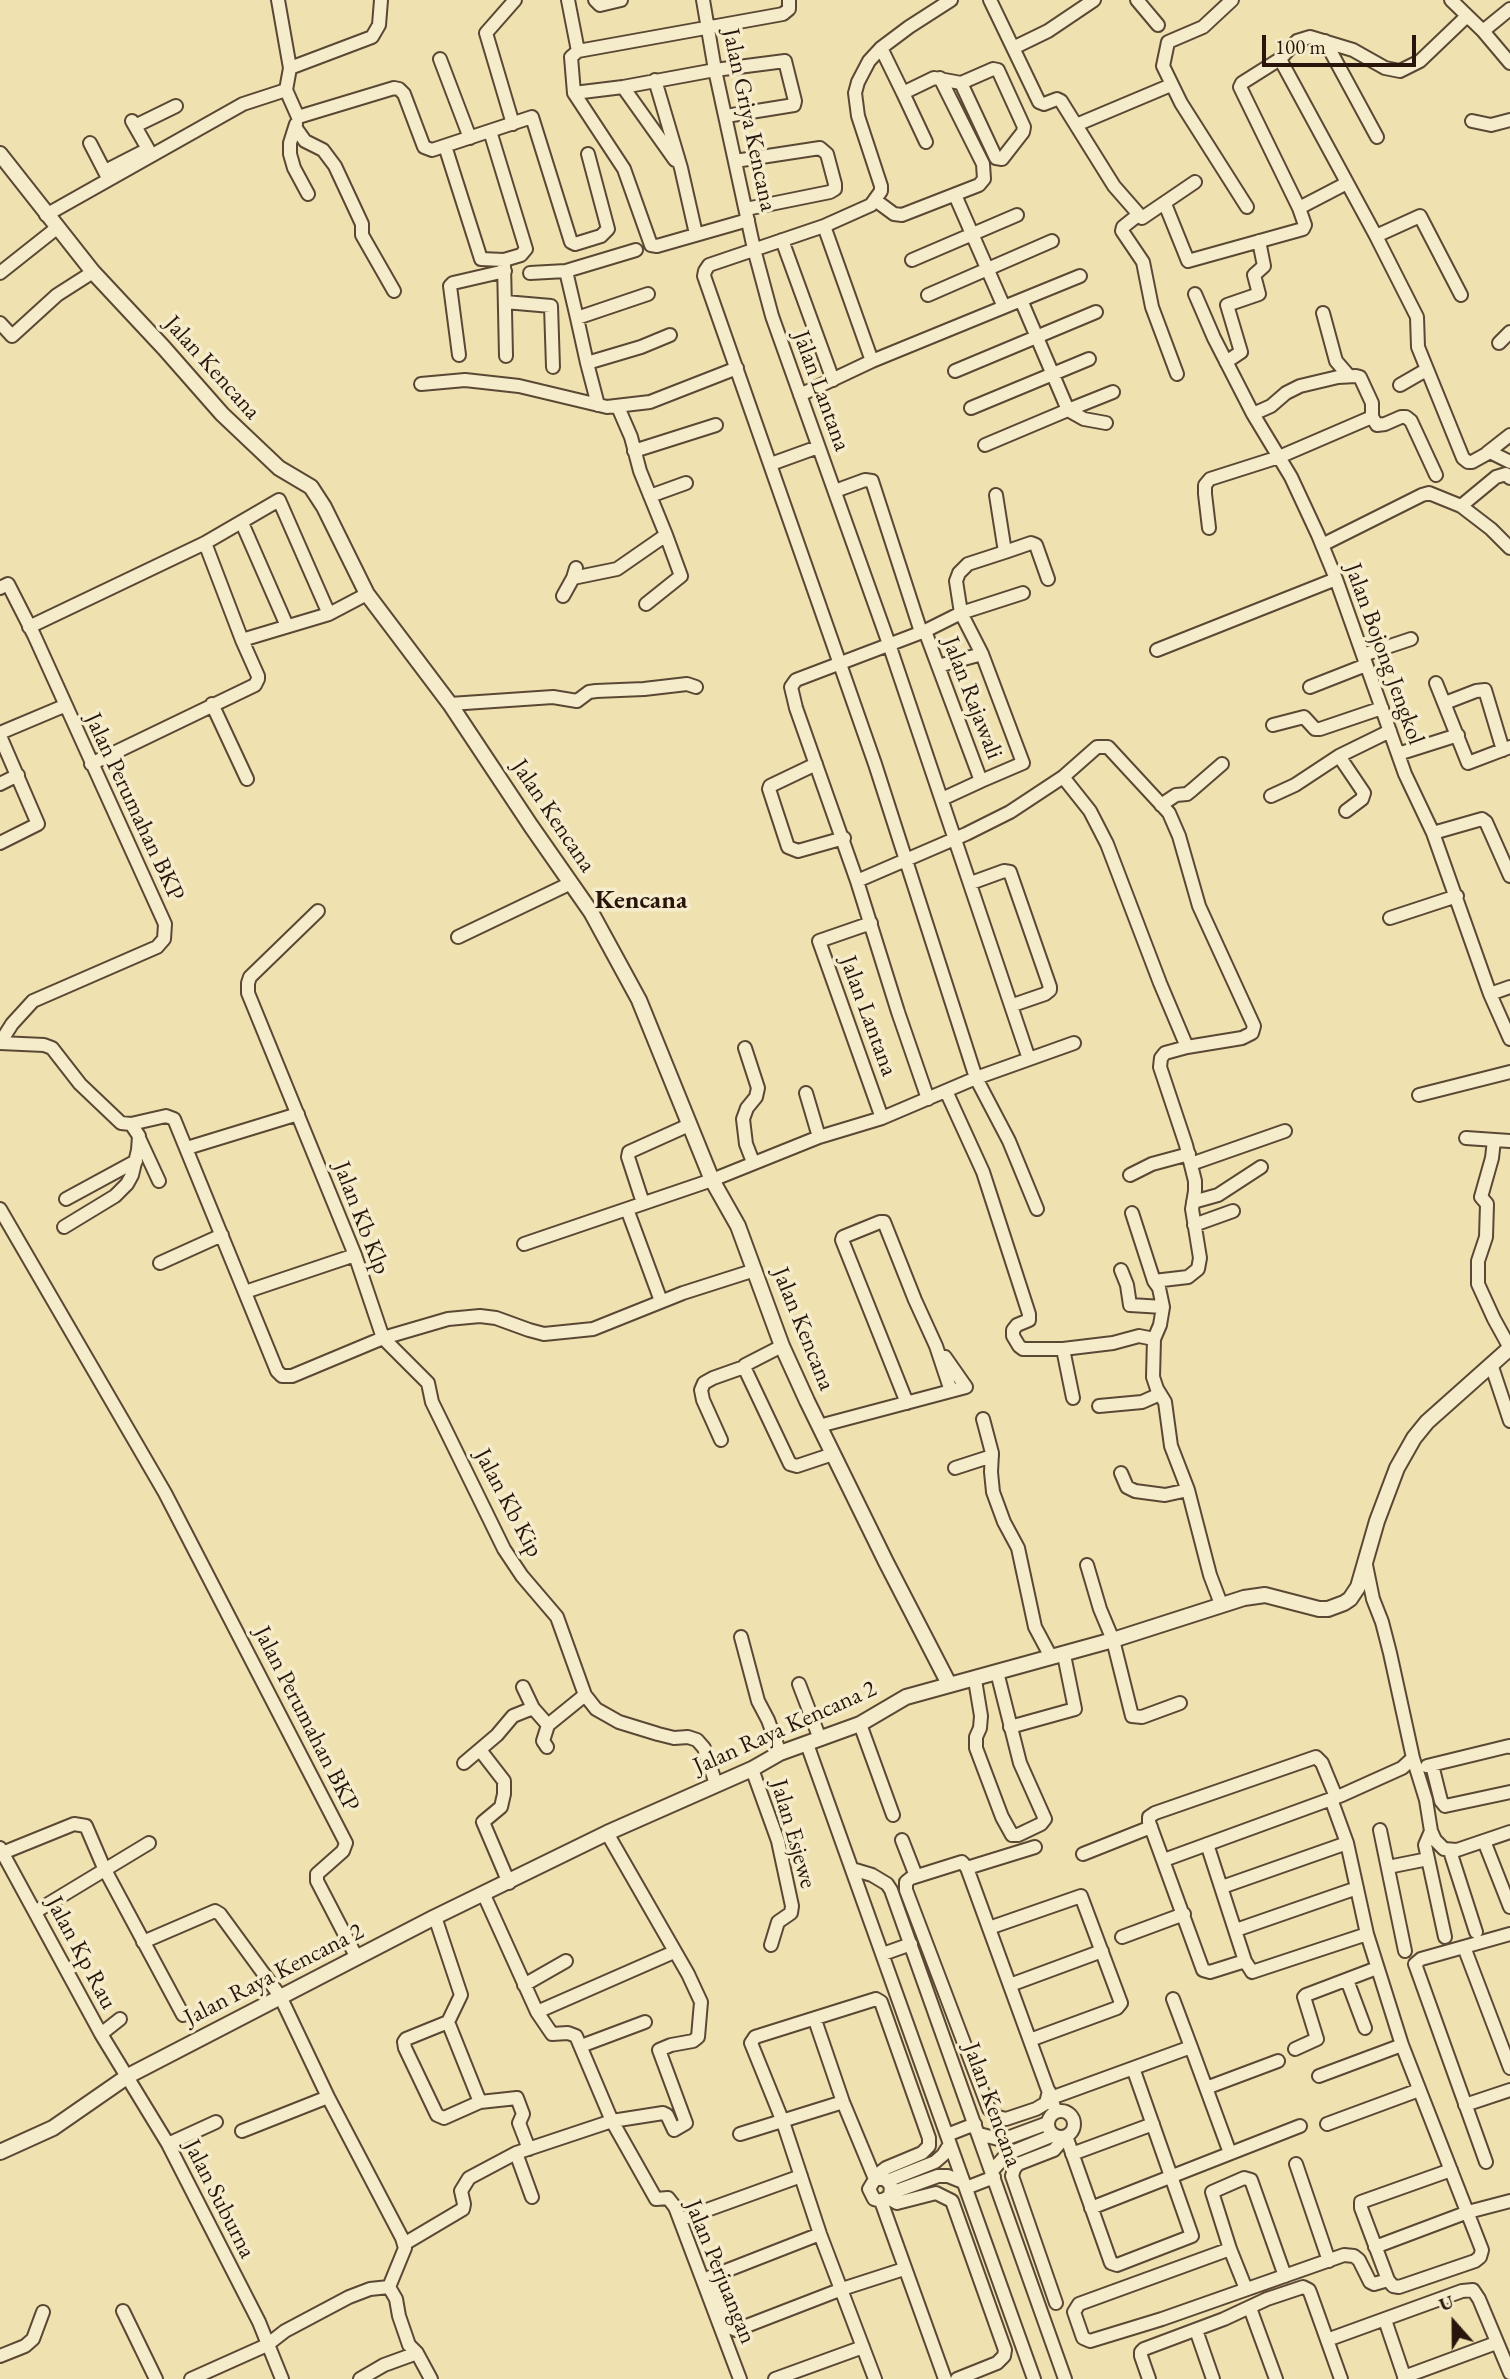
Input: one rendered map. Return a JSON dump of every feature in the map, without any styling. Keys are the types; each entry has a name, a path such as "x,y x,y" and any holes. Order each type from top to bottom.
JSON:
{"street":[{"path":"278,0 290,68 286,90 295,118 305,141 323,150 335,166 362,224 362,235 394,290"},
{"path":"290,68 372,37 379,26 381,0"},
{"path":"513,124 486,33 515,0"},
{"path":"568,0 578,51"},
{"path":"595,0 600,5 621,0"},
{"name":"Jalan Griya Kencana","path":"703,0 715,70 754,248"},
{"path":"735,161 820,148 827,154 835,189 747,214 696,234 655,246 649,240 624,169 574,93 571,57 578,51 783,14 789,9 789,0"},
{"path":"951,0 881,48 863,70 855,93 858,116 880,180 881,191 876,200 871,205 824,226 709,265 705,271 875,764 976,1078 1009,1141 1037,1209"},
{"path":"990,0 1039,102 1044,104 1059,100 1114,186 1138,215 1144,218 1195,182"},
{"path":"1013,48 1048,31 1094,0"},
{"path":"1137,0 1158,25"},
{"path":"1232,0 1203,27 1168,43 1163,66 1201,137 1247,207"},
{"path":"1451,0 1510,62"},
{"path":"1483,31 1510,9"},
{"path":"1165,204 1188,261 1303,229 1305,225 1299,208 1240,87 1241,83 1280,59 1301,38 1310,37 1353,50 1385,68 1400,71 1420,61 1466,16"},
{"path":"1325,41 1377,137"},
{"path":"881,48 926,142"},
{"path":"440,59 470,138"},
{"path":"1280,59 1417,317 1418,347 1463,457 1468,462 1472,461 1510,435"},
{"path":"574,93 785,61 794,104 726,116"},
{"path":"903,93 929,80 940,78 961,83 993,69 999,70 1024,127 1002,159 996,158 961,83"},
{"path":"876,200 894,214 902,215 979,185 984,179 985,171 940,78"},
{"path":"655,80 681,168 696,234"},
{"path":"1076,125 1171,85"},
{"path":"623,87 681,168"},
{"path":"295,118 394,88 399,89 404,94 426,149 432,150 533,117 571,242 575,244 601,236 608,229 588,154"},
{"path":"107,176 243,104 286,90"},
{"path":"46,215 148,149 134,123 176,106"},
{"path":"295,118 290,154 308,194"},
{"path":"1472,121 1491,125 1510,120"},
{"path":"459,355 450,286 505,265 524,254 526,248 490,131"},
{"path":"90,143 107,176"},
{"path":"446,146 480,257 484,261 505,265"},
{"name":"Jalan Kencana","path":"0,154 93,272 245,438 279,468 311,487 324,507 367,594 450,704 571,883 613,951 639,1000 712,1180 738,1226 782,1346 886,1562 949,1684"},
{"path":"1299,208 1347,183"},
{"path":"956,195 1004,307"},
{"path":"912,260 1017,215"},
{"path":"1138,215 1123,227 1122,231 1143,262 1152,307 1177,374"},
{"path":"1376,236 1420,216 1461,295"},
{"path":"824,226 872,362"},
{"path":"0,273 58,228"},
{"path":"782,240 833,380"},
{"path":"928,295 1052,241"},
{"path":"1226,362 1241,352 1227,305 1259,294 1254,275 1264,266 1259,241"},
{"name":"Jalan Lantana","path":"754,248 772,316 889,644 796,680 791,687 796,708 844,838 901,1023 928,1099"},
{"path":"530,273 566,271 636,250"},
{"path":"505,265 506,356"},
{"path":"566,271 598,405"},
{"path":"0,323 12,336 57,295 93,272"},
{"path":"800,395 872,362 1080,276"},
{"name":"Jalan Bojong Jengkol","path":"1195,293 1211,333 1253,414 1291,477 1322,545 1398,754 1433,832 1490,994 1510,1039"},
{"path":"577,318 648,295"},
{"path":"1021,300 1068,410 1084,419 1106,423"},
{"path":"505,302 551,306 553,367"},
{"path":"955,371 1096,312"},
{"path":"1323,313 1336,360 1349,376"},
{"path":"1499,344 1510,332"},
{"path":"587,363 641,347 670,335"},
{"path":"971,408 1089,359"},
{"path":"421,384 465,380 487,382 618,407 653,401 737,368"},
{"path":"1400,385 1426,370"},
{"path":"1253,414 1300,386 1349,376 1360,377 1372,402 1372,417 1379,425 1401,417 1409,418 1436,475"},
{"path":"985,445 1113,392"},
{"path":"618,407 681,576 646,604"},
{"path":"1209,528 1205,494 1208,481 1279,457 1372,417"},
{"path":"634,451 716,425"},
{"path":"771,464 818,447"},
{"path":"1487,453 1494,453 1510,462"},
{"path":"1461,506 1496,477 1506,474 1510,478"},
{"name":"Jalan Rajawali","path":"835,491 865,480 872,481 923,631 981,781 1023,763 982,654 961,612 956,581 958,573 972,562 1005,552"},
{"path":"650,496 686,484"},
{"path":"1322,545 1422,495 1435,494 1461,506 1510,548"},
{"path":"996,495 1005,552 1031,544 1037,545 1048,579"},
{"path":"29,627 205,542 279,500 329,614"},
{"path":"242,523 288,626"},
{"path":"562,596 575,573 617,569 666,536"},
{"path":"91,764 257,682 258,676 205,542"},
{"path":"1157,650 1336,579"},
{"name":"Jalan Perumahan BKP","path":"0,588 8,584 165,924 164,939 157,947 33,1001 12,1024 0,1043"},
{"path":"1023,593 961,612 889,644 1030,1059"},
{"path":"242,640 329,614 367,594"},
{"path":"1310,687 1411,639"},
{"path":"938,666 982,654"},
{"path":"1436,683 1444,703 1458,735 1468,763 1506,748 1484,690 1444,703"},
{"path":"450,704 553,697 577,701 589,692 596,691 687,684 696,687"},
{"path":"212,704 247,779"},
{"path":"0,843 38,824 0,735 64,706"},
{"path":"1273,725 1304,717 1315,729 1320,729 1382,708"},
{"path":"1271,796 1295,785 1339,756 1390,731"},
{"path":"1398,754 1458,735"},
{"path":"857,881 1010,812 1063,777 1097,747 1105,746 1122,761 1161,805 1174,824 1199,906 1254,1026 1252,1033 1242,1038 1187,1047 1165,1053 1161,1058 1160,1067 1190,1159 1195,1191 1194,1225 1200,1258 1198,1269 1188,1277 1154,1281"},
{"path":"1339,756 1364,793 1362,799 1346,811"},
{"path":"816,764 769,789 789,847 798,850 844,838"},
{"path":"1161,805 1176,795 1192,790 1222,764"},
{"path":"0,784 18,775"},
{"path":"1063,777 1090,811 1107,844 1187,1047"},
{"path":"942,799 981,781"},
{"path":"1433,832 1482,819 1486,822 1510,876"},
{"path":"971,883 1004,871 1010,872 1041,962 1050,990 1013,1005"},
{"path":"458,937 571,883"},
{"path":"1390,918 1457,896"},
{"name":"Jalan Kb Klp","path":"318,911 250,977 248,993 355,1255 383,1338"},
{"name":"Jalan Lantana","path":"871,923 819,941 882,1118"},
{"path":"1490,994 1510,987"},
{"path":"0,1043 44,1045 52,1048 80,1084 121,1123 131,1124 166,1116 177,1123 277,1371 282,1376 292,1376 383,1338 433,1322 463,1317 496,1318 544,1334 575,1332 604,1325 661,1301 755,1270"},
{"path":"524,1244 712,1180 819,1137 882,1118 976,1078 1074,1043"},
{"path":"744,1048 758,1088 756,1097 747,1108 743,1119 746,1144 753,1162"},
{"path":"1419,1095 1510,1072"},
{"path":"946,1091 983,1172 1029,1314 1029,1320 1014,1328 1015,1340 1023,1349 1063,1349 1113,1343 1139,1336 1154,1339"},
{"path":"806,1093 819,1137"},
{"path":"187,1148 298,1114"},
{"path":"131,1124 159,1181"},
{"path":"643,1203 628,1157 629,1152 689,1125"},
{"path":"1130,1175 1152,1164 1190,1159 1285,1131"},
{"path":"64,1227 115,1196 127,1184 136,1161 139,1136"},
{"path":"1466,1138 1510,1140"},
{"path":"1494,1140 1481,1197 1487,1204 1486,1237 1478,1261 1478,1284 1510,1348"},
{"path":"66,1199 136,1161"},
{"path":"1193,1202 1218,1195 1261,1167"},
{"name":"Jalan Perumahan BKP","path":"0,1209 165,1493 346,1843 343,1851 317,1874 317,1881 357,1958"},
{"path":"628,1209 661,1301"},
{"path":"1194,1225 1233,1211"},
{"path":"1132,1213 1163,1307 1154,1339 1153,1377 1167,1409 1171,1446 1188,1490 1210,1575 1221,1604"},
{"path":"820,1426 966,1387 936,1346 884,1222 842,1240 906,1403"},
{"path":"160,1263 222,1235"},
{"path":"245,1292 355,1255"},
{"path":"1121,1270 1130,1305 1163,1307"},
{"name":"Jalan Kb Kip","path":"383,1338 428,1383 432,1402 504,1549 522,1576 557,1617 585,1695"},
{"path":"721,1440 703,1400 701,1390 704,1383 744,1367 782,1346"},
{"name":"Jalan Raya Kencana 2","path":"0,2152 53,2128 128,2076 435,1917 607,1833 752,1769 780,1753 860,1724 906,1697 1113,1640 1244,1598 1265,1595 1307,1607 1328,1609 1344,1603 1355,1594 1377,1521 1397,1468 1414,1438 1427,1422 1510,1348"},
{"path":"1063,1349 1073,1398"},
{"path":"1491,1364 1510,1421"},
{"path":"744,1367 790,1464 797,1466 833,1454"},
{"path":"1099,1406 1142,1402 1160,1394"},
{"path":"984,1419 992,1456 993,1492 1004,1522 1018,1548 1035,1627 1057,1656 1075,1709 1010,1727"},
{"path":"955,1468 992,1456"},
{"path":"1121,1473 1127,1487 1135,1491 1166,1495 1188,1490"},
{"path":"1366,1564 1426,1800 1431,1831 1439,1845 1450,1851 1476,1932"},
{"path":"1087,1565 1100,1609 1113,1640 1132,1716 1142,1717 1180,1703"},
{"path":"741,1637 758,1701 780,1753"},
{"path":"975,1680 981,1716 976,1748 1002,1817 1012,1835 1018,1835 1041,1825 1045,1819 1020,1763 997,1672"},
{"name":"Jalan Kencana","path":"799,1684 813,1742 852,1869 951,2137 979,2180 1065,2379"},
{"path":"523,1687 533,1708 548,1725"},
{"path":"547,1748 543,1741 548,1725 585,1695 596,1709 619,1722 674,1738 688,1737 697,1740 704,1748 716,1784"},
{"path":"464,1763 497,1735 513,1716 533,1708"},
{"path":"860,1724 893,1815"},
{"path":"1164,1860 1333,1798 1415,1763 1432,1765 1510,1747"},
{"path":"480,1750 504,1781 505,1794 500,1807 483,1822 509,1883"},
{"path":"1245,1961 1210,1972 1203,1970 1149,1817 1315,1757 1322,1763 1347,1843 1367,1934 1402,2045 1468,2212 1482,2250 1475,2261 1399,2287 1393,2286 1375,2247 1361,2202 1451,2170"},
{"path":"1432,1765 1441,1801 1445,1806 1510,1792"},
{"name":"Jalan Esjewe","path":"752,1769 778,1841 792,1906 791,1913 778,1922 771,1945"},
{"path":"1,1851 74,1824 88,1829 104,1868 183,2015"},
{"path":"1083,1854 1151,1827"},
{"path":"1380,1830 1405,1951"},
{"path":"1431,1831 1425,1844 1445,1937"},
{"path":"1450,1851 1510,1832"},
{"path":"404,2244 463,2209 461,2191 465,2183 523,2151 612,2121 663,2113 667,2115 674,2130 686,2123 659,2050 698,2038 701,2002 688,1974 607,1833"},
{"path":"902,1840 916,1876"},
{"path":"1484,1841 1510,1907"},
{"path":"35,1912 149,1843"},
{"path":"1222,1887 1347,1843"},
{"path":"1207,1844 1245,1961 1252,1972 1367,1934"},
{"path":"967,1868 1035,1847"},
{"name":"Jalan Kp Rau","path":"1,1851 101,2034 128,2076"},
{"path":"1388,1867 1428,1859"},
{"path":"1056,2112 1050,2094 967,1868 962,1862 916,1876 906,1882 906,1890 989,2109 998,2117 1006,2119 1036,2109 1045,2103 1050,2094 1191,2047"},
{"name":"Jalan Kencana","path":"852,1869 872,1875 887,1884 911,1944 974,2129 979,2180 1034,2379"},
{"path":"1236,1930 1357,1888"},
{"path":"484,1895 537,2012 552,2034 573,2034 581,2046 612,2121"},
{"path":"989,1928 1081,1896 1102,1951 1121,2006 1030,2040"},
{"path":"143,1942 215,1911 220,1914 280,1996 327,2097 404,2244 405,2248 389,2287"},
{"path":"1122,1937 1184,1914"},
{"path":"435,1917 461,1995 448,2022 406,2039 405,2048 440,2118 480,2102 517,2098 523,2114 519,2123 532,2197"},
{"path":"1486,2162 1415,1964 1421,1959 1510,1934"},
{"path":"883,1954 911,1944"},
{"path":"1464,1947 1510,2068"},
{"path":"1010,1985 1102,1951"},
{"path":"537,2012 674,1952"},
{"path":"524,1984 566,1961"},
{"path":"1295,2049 1317,2039 1304,1997 1377,1968"},
{"path":"1347,1980 1364,2028"},
{"path":"875,2379 820,2234 783,2122 751,2043 752,2039 876,1999 881,2002 929,2138 929,2146 922,2153 881,2172 904,2269 945,2379"},
{"path":"1173,1999 1230,2153"},
{"path":"101,2034 120,2019"},
{"path":"815,2020 843,2102 883,2188 897,2203 936,2193 952,2201 1005,2350 1004,2356 997,2363 957,2379"},
{"path":"448,2022 480,2102"},
{"path":"581,2046 645,2022"},
{"path":"1319,2076 1402,2045"},
{"path":"1206,2088 1278,2061"},
{"path":"1057,2133 1072,2154 1113,2265 1190,2238 1193,2233 1133,2068"},
{"name":"Jalan Suburna","path":"128,2076 168,2144 258,2322 282,2379"},
{"path":"1327,2124 1419,2090"},
{"path":"1465,2105 1510,2090"},
{"path":"242,2131 327,2097"},
{"path":"740,2134 843,2102"},
{"path":"883,2188 935,2162 943,2155 951,2137 974,2129 1002,2140 1057,2133 1072,2130 1074,2121 1069,2113 1056,2112 1050,2116 1057,2133 1059,2144 1054,2150 1018,2164 1012,2176 1056,2303"},
{"name":"Jalan Perjuangan","path":"612,2121 656,2199 668,2198 675,2207 740,2379"},
{"path":"168,2144 216,2122"},
{"path":"1072,2154 1153,2124"},
{"path":"1091,2208 1300,2126"},
{"path":"883,2188 938,2176 979,2180 1007,2154 1057,2133"},
{"path":"1296,2164 1329,2261"},
{"path":"682,2219 802,2176"},
{"path":"1246,2289 1212,2192 1248,2178 1253,2185 1285,2276"},
{"path":"1375,2247 1468,2212 1510,2201"},
{"path":"820,2234 712,2275 709,2280 733,2330 904,2269"},
{"path":"1230,2249 1079,2304 1074,2312 1083,2338 1090,2341 1162,2319 1344,2255 1354,2256 1370,2282 1374,2284 1388,2280"},
{"path":"191,2379 267,2345 285,2331 349,2297 370,2289 389,2287"},
{"path":"389,2287 396,2299 398,2316 409,2345 417,2353 431,2379"},
{"path":"1149,2379 1141,2352 1303,2287 1307,2288 1341,2379"},
{"path":"1327,2340 1462,2291 1473,2290 1510,2374"},
{"path":"1250,2308 1276,2379"},
{"path":"122,2311 156,2379"},
{"path":"0,2356 29,2342 43,2312"},
{"path":"1385,2320 1405,2378 1496,2343"},
{"path":"1196,2330 1213,2379"},
{"path":"775,2379 863,2347"},
{"path":"360,2379 384,2365 417,2353"}],"district":[{"name":"Kencana","path":"641,901"}]}
